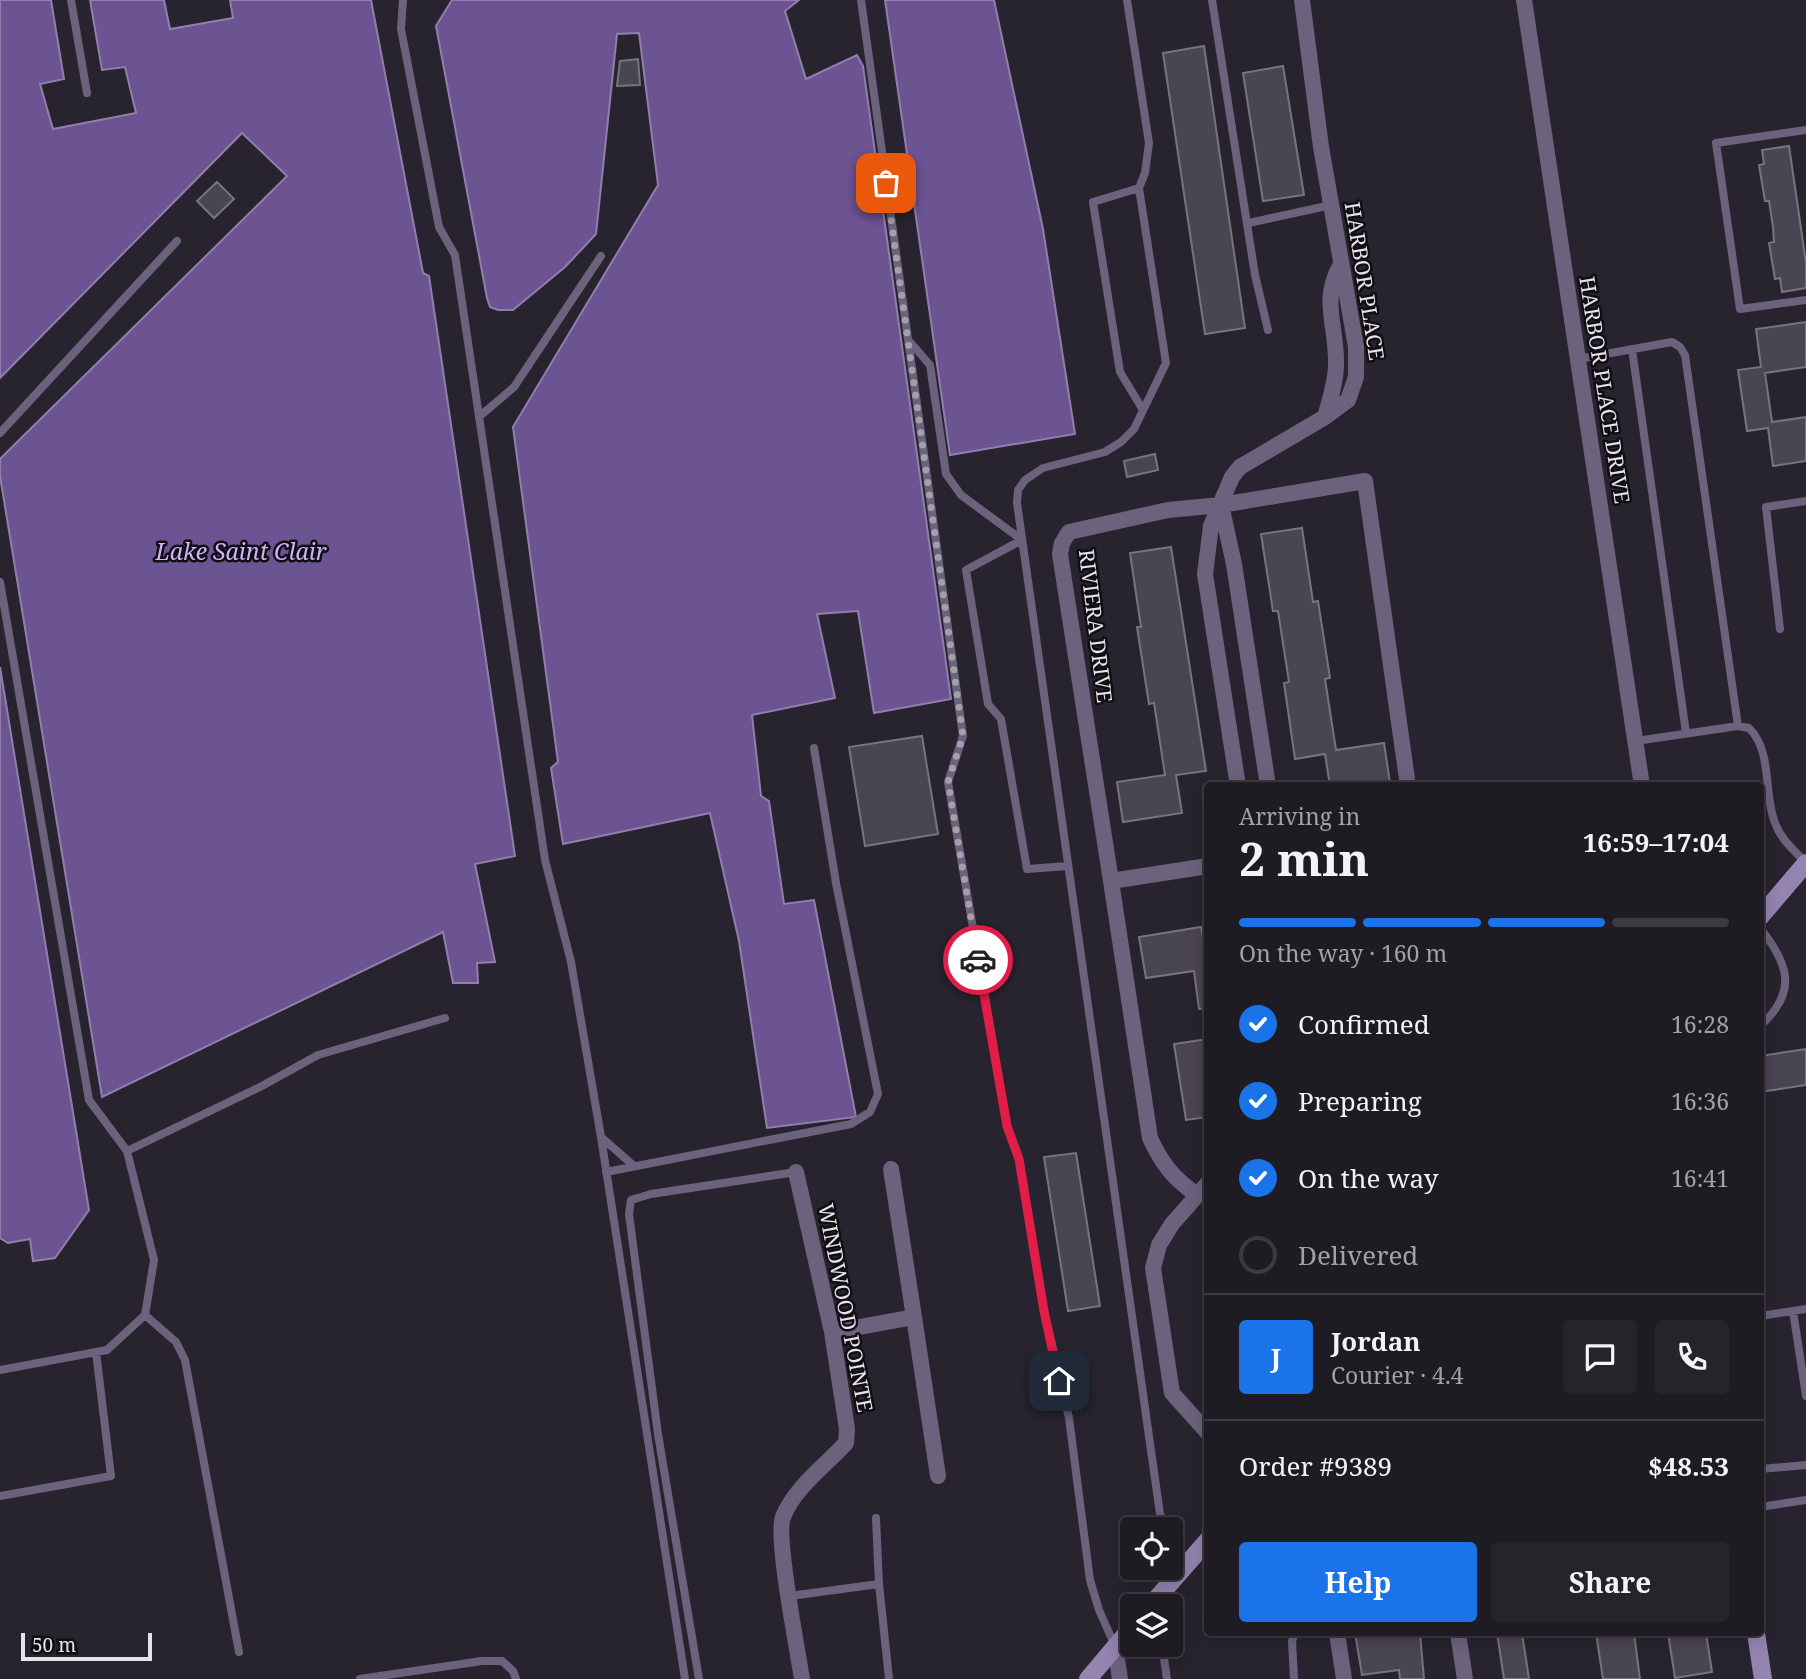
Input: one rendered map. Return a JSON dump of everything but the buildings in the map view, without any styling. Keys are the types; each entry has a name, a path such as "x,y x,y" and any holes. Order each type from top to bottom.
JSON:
{"main road":[{"path":"1764,911 1806,863"},
{"path":"1162,1594 1204,1545"},
{"path":"1756,1636 1763,1679"},
{"path":"1088,1679 1120,1640"}],"street":[{"name":"HARBOR PLACE","path":"1221,505 1240,467 1325,417 1348,400 1356,377 1358,362 1352,316 1321,147 1302,0"},
{"name":"HARBOR PLACE DRIVE","path":"1524,0 1641,782"},
{"path":"1325,417 1335,383 1336,366 1329,297 1335,274 1341,264"},
{"path":"1341,264 1354,288 1362,326 1365,359 1356,377"},
{"path":"1331,320 1352,316"},
{"name":"RIVIERA DRIVE","path":"1204,1429 1172,1393 1153,1268 1159,1245 1172,1224 1202,1189 1177,1181 1160,1158 1150,1138 1060,554 1062,543 1069,532 1168,510 1221,505 1365,481 1407,782"},
{"path":"1221,505 1211,526 1205,574 1237,782"},
{"path":"1221,505 1234,564 1267,782"},
{"path":"1111,881 1204,867"},
{"path":"891,1169 938,1476"},
{"name":"WINDWOOD POINTE","path":"796,1172 832,1332 847,1429 846,1443 800,1489 782,1519 783,1553 802,1679"},
{"path":"832,1332 914,1317"},
{"path":"1337,1636 1344,1679"},
{"path":"1458,1636 1465,1679"},
{"path":"1115,1646 1120,1679"}],"lane":[{"path":"71,0 87,93"},
{"path":"403,0 401,29 439,227 455,255 545,860 571,962 684,1679"},
{"path":"861,0 963,736 948,782 1007,1126 1019,1159 1044,1311 1069,1418 1090,1580 1099,1610 1115,1646"},
{"path":"1127,0 1149,143 1145,173 1139,188 1166,363 1134,429 1121,442 1105,452 1043,468 1025,481 1018,490 1017,503 1161,1517"},
{"path":"1212,0 1249,223 1255,275 1268,330"},
{"path":"1806,130 1716,143 1740,309 1806,300"},
{"path":"1139,188 1093,202 1120,372 1143,410"},
{"path":"1249,223 1331,205"},
{"path":"0,433 177,241"},
{"path":"480,416 514,387 601,256"},
{"path":"908,339 929,365 946,474 961,495 1022,540"},
{"path":"1578,359 1672,342 1680,346 1685,355 1738,726"},
{"path":"1632,349 1686,733"},
{"path":"1780,629 1766,507 1806,502"},
{"path":"1022,540 966,570 988,704 1001,719 1027,869 1068,866"},
{"path":"0,582 89,1100 127,1151 154,1260 145,1315 107,1350 0,1370"},
{"path":"1636,741 1738,726 1749,728 1761,744 1775,823 1783,840 1806,863"},
{"path":"606,1172 851,1124 870,1112 878,1094 836,883 814,748"},
{"path":"1764,934 1781,958 1786,973 1785,994 1776,1012 1764,1022"},
{"path":"127,1151 260,1087 318,1055 445,1018"},
{"path":"600,1137 634,1166"},
{"path":"698,1679 659,1434 629,1214 631,1200 652,1194 796,1172"},
{"path":"1764,1315 1806,1309"},
{"path":"1793,1311 1806,1395"},
{"path":"145,1315 176,1342 185,1360 239,1652"},
{"path":"0,1496 111,1476 96,1352"},
{"path":"1764,1469 1806,1465"},
{"path":"1764,1506 1806,1500"},
{"path":"876,1518 879,1584 889,1679"},
{"path":"1183,1559 1186,1565"},
{"path":"790,1596 879,1584"},
{"path":"1294,1636 1294,1679"},
{"path":"1164,1657 1167,1679"},
{"path":"360,1679 502,1661 513,1671 516,1679"}],"water":[{"name":"Lake Saint Clair","path":"0,0 51,0 64,79 40,84 53,129 136,113 125,67 102,70 90,0 164,0 170,29 233,18 230,0 371,0 423,273 429,276 515,856 475,864 495,962 477,963 478,983 453,983 443,932 102,1097 0,476 0,459 287,176 242,133 0,378"},
{"path":"452,0 799,0 785,11 806,79 857,55 863,66 951,699 874,713 858,611 817,614 835,698 752,715 761,796 769,801 784,904 814,900 856,1117 767,1128 739,941 710,813 563,844 551,768 558,762 513,427 658,185 639,33 617,34 596,234 565,267 513,310 498,310 490,307 487,298 436,26"},
{"path":"885,0 994,0 1043,229 1075,434 950,455"},
{"path":"0,667 89,1210 55,1258 33,1261 30,1239 8,1243 0,1238"}],"way so far":[{"path":"886,183 963,736 948,782 978,960"}],"route":[{"path":"978,960 1007,1126 1019,1159 1044,1311 1059,1381"}]}
